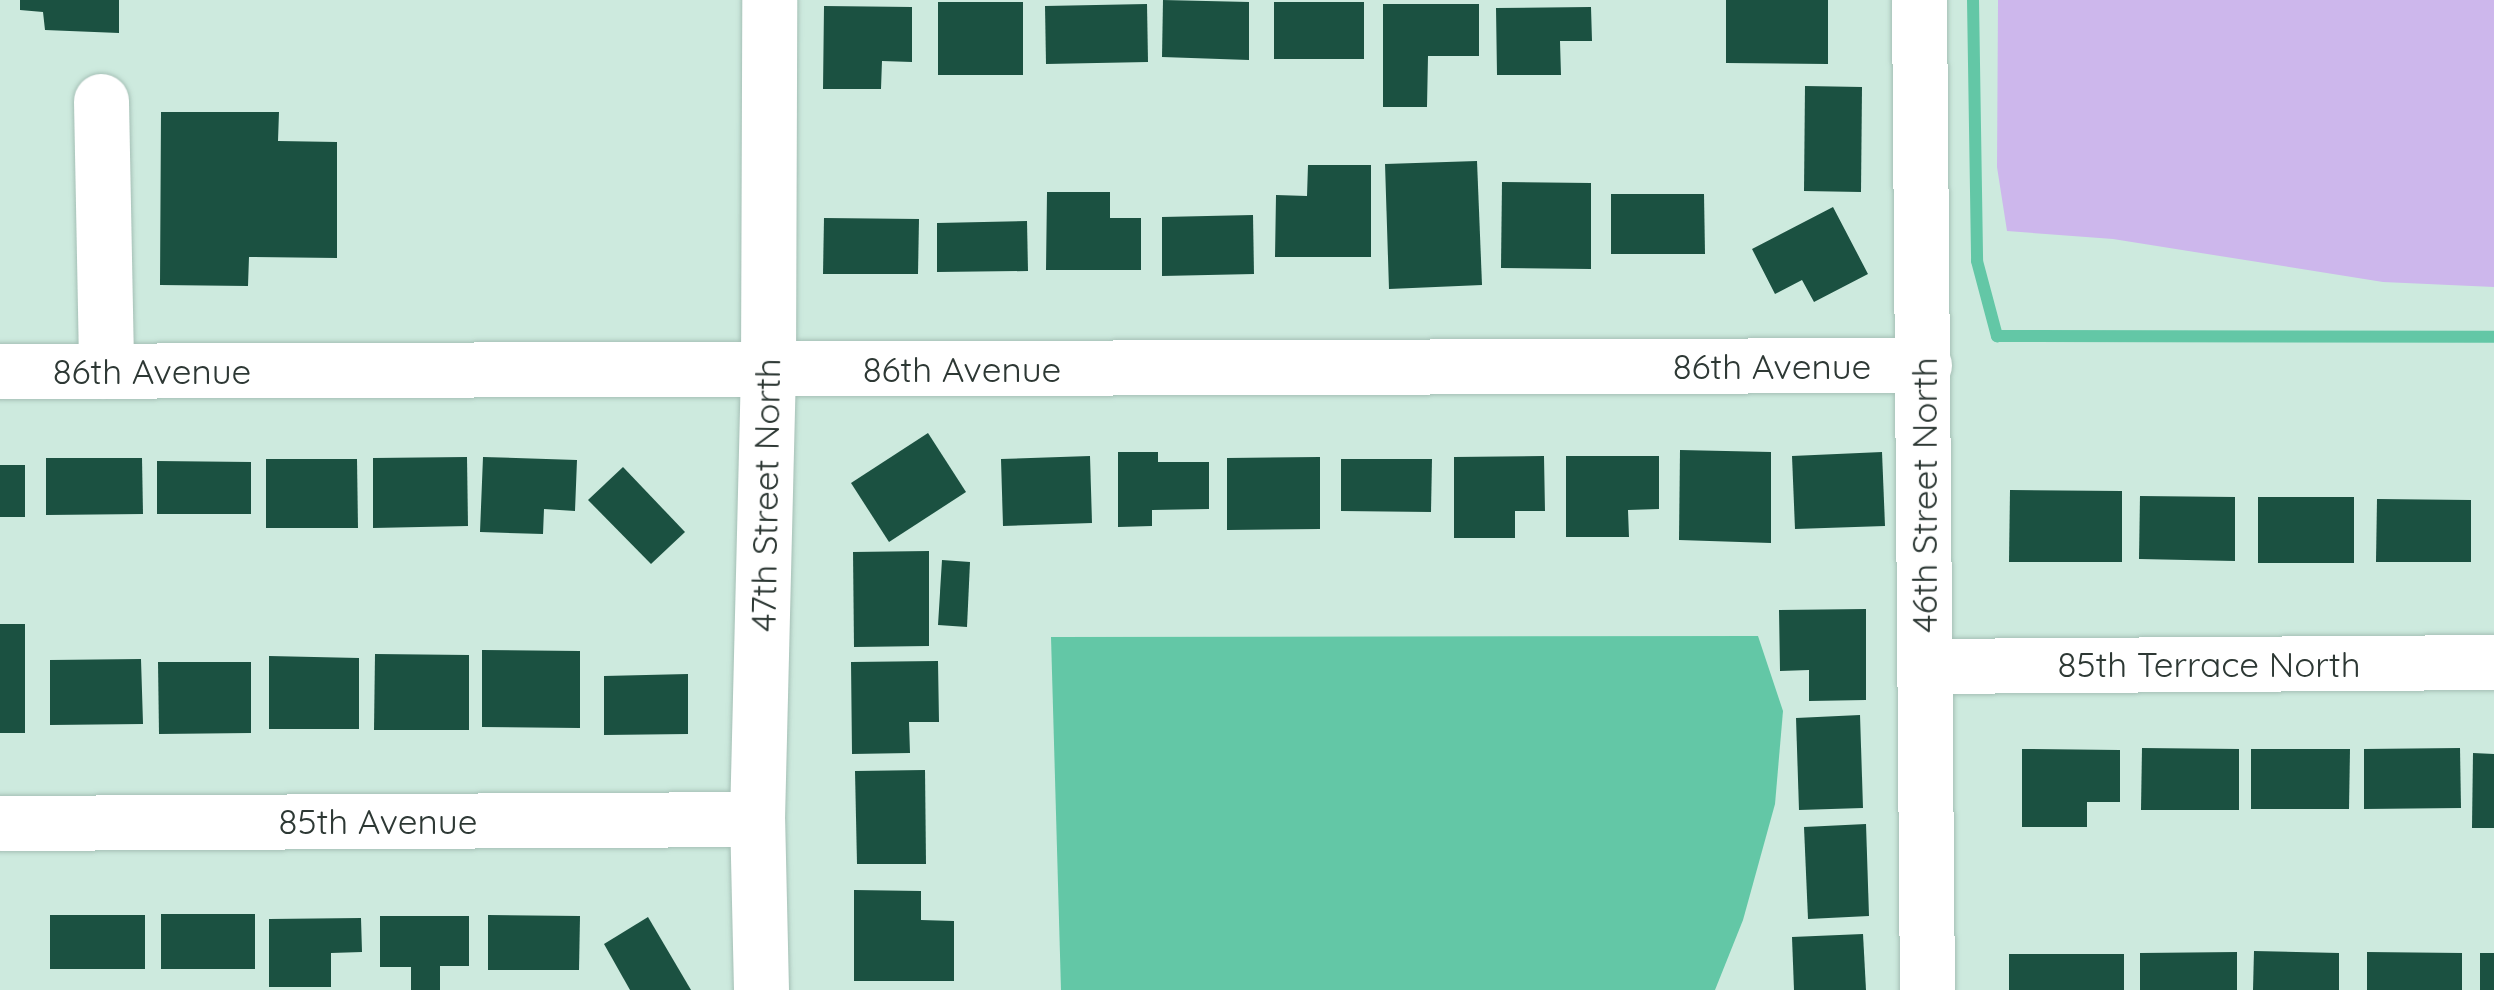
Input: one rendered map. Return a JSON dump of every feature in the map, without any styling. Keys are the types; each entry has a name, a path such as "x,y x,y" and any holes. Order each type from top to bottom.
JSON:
{"street":[{"name":"47th Street North","path":"761,990 757,819 768,370 770,0"},
{"name":"46th Street North","path":"1919,0 1927,990"},
{"path":"101,101 106,371"},
{"name":"86th Avenue","path":"0,371 1924,365"},
{"name":"85th Terrace North","path":"1924,666 2494,662"},
{"name":"85th Avenue","path":"0,822 757,819"}],"shaded area":[{"path":"1998,0 2494,0 2494,287 2383,282 2113,239 2007,231 1997,167"},
{"path":"1758,636 1783,711 1775,804 1743,920 1715,990 1061,990 1051,637"}],"building":[{"path":"20,0 119,0 119,33 45,30 43,12 20,10"},
{"path":"1163,0 1249,2 1249,60 1162,57"},
{"path":"1726,0 1828,0 1828,64 1726,63"},
{"path":"938,2 1023,2 1023,75 938,75"},
{"path":"1274,2 1364,2 1364,59 1274,59"},
{"path":"1147,4 1148,62 1046,64 1045,6"},
{"path":"1383,4 1479,4 1479,56 1428,56 1427,107 1383,107"},
{"path":"824,6 912,7 912,62 882,61 881,89 823,89"},
{"path":"1591,7 1592,41 1560,41 1561,75 1497,75 1496,8"},
{"path":"1805,86 1862,87 1861,192 1804,191"},
{"path":"161,112 279,112 278,141 337,142 337,258 249,257 248,286 160,285"},
{"path":"1477,161 1482,285 1389,289 1385,164"},
{"path":"1308,165 1371,165 1371,257 1275,257 1276,195 1307,196"},
{"path":"1502,182 1591,183 1591,269 1501,268"},
{"path":"1047,192 1110,192 1110,218 1141,218 1141,270 1046,270"},
{"path":"1611,194 1704,194 1705,254 1611,254"},
{"path":"1833,207 1868,274 1814,302 1802,280 1775,294 1752,249"},
{"path":"1253,215 1254,274 1162,276 1162,217"},
{"path":"824,218 919,219 918,274 823,274"},
{"path":"1027,221 1028,271 937,272 937,223"},
{"path":"928,433 966,492 889,542 851,483"},
{"path":"1680,450 1771,452 1771,543 1679,540"},
{"path":"1118,452 1158,452 1158,462 1209,462 1209,509 1152,510 1152,526 1118,527"},
{"path":"1882,452 1885,526 1795,529 1792,456"},
{"path":"1090,456 1092,523 1003,526 1001,459"},
{"path":"1544,456 1545,511 1515,511 1515,538 1454,538 1454,457"},
{"path":"1566,456 1659,456 1659,509 1628,510 1629,537 1566,537"},
{"path":"467,457 468,526 373,528 373,458"},
{"path":"483,457 577,460 575,511 544,509 543,534 480,532"},
{"path":"1320,457 1320,529 1227,530 1227,458"},
{"path":"46,458 142,458 143,514 46,515"},
{"path":"266,459 357,459 358,528 266,528"},
{"path":"1341,459 1432,459 1431,512 1341,511"},
{"path":"157,461 251,462 251,514 157,514"},
{"path":"0,465 25,465 25,517 0,517"},
{"path":"623,467 685,532 651,564 588,500"},
{"path":"2010,490 2122,491 2122,562 2009,562"},
{"path":"2140,496 2235,497 2235,561 2139,559"},
{"path":"2258,497 2354,497 2354,563 2258,563"},
{"path":"2377,499 2471,500 2471,562 2376,562"},
{"path":"929,551 929,646 854,647 853,552"},
{"path":"942,560 970,562 967,627 938,625"},
{"path":"1866,609 1866,700 1809,701 1809,670 1780,671 1779,610"},
{"path":"0,624 25,624 25,733 0,733"},
{"path":"482,650 580,651 580,728 482,727"},
{"path":"375,654 469,655 469,730 374,730"},
{"path":"269,656 359,658 359,729 269,729"},
{"path":"141,659 143,724 50,725 50,660"},
{"path":"938,661 939,722 909,722 910,753 852,754 851,662"},
{"path":"158,662 251,662 251,733 159,734"},
{"path":"688,674 688,734 604,735 604,676"},
{"path":"1860,715 1863,808 1799,810 1796,718"},
{"path":"2142,748 2239,749 2239,810 2141,810"},
{"path":"2460,748 2461,808 2364,809 2364,749"},
{"path":"2022,749 2120,750 2120,802 2087,802 2087,827 2022,827"},
{"path":"2251,749 2350,749 2349,809 2251,809"},
{"path":"2473,753 2494,754 2494,828 2472,828"},
{"path":"925,770 926,864 857,864 855,771"},
{"path":"1866,824 1869,916 1808,919 1804,827"},
{"path":"854,890 921,891 921,920 954,921 954,981 854,981"},
{"path":"161,914 255,914 255,969 161,969"},
{"path":"50,915 145,915 145,969 50,969"},
{"path":"488,915 580,916 579,970 488,970"},
{"path":"380,916 469,916 469,966 440,966 440,990 411,990 411,967 380,967"},
{"path":"648,917 691,990 630,990 604,944"},
{"path":"361,918 362,952 331,953 331,987 269,987 269,919"},
{"path":"1863,934 1866,990 1794,990 1792,937"},
{"path":"2254,951 2339,953 2339,990 2253,990"},
{"path":"2237,952 2237,990 2140,990 2140,953"},
{"path":"2367,952 2462,953 2462,990 2367,990"},
{"path":"2480,953 2494,953 2494,990 2480,990"},
{"path":"2009,954 2124,954 2124,990 2009,990"}],"waterway":[{"path":"1973,0 1977,261 1997,336 2494,337"}]}
